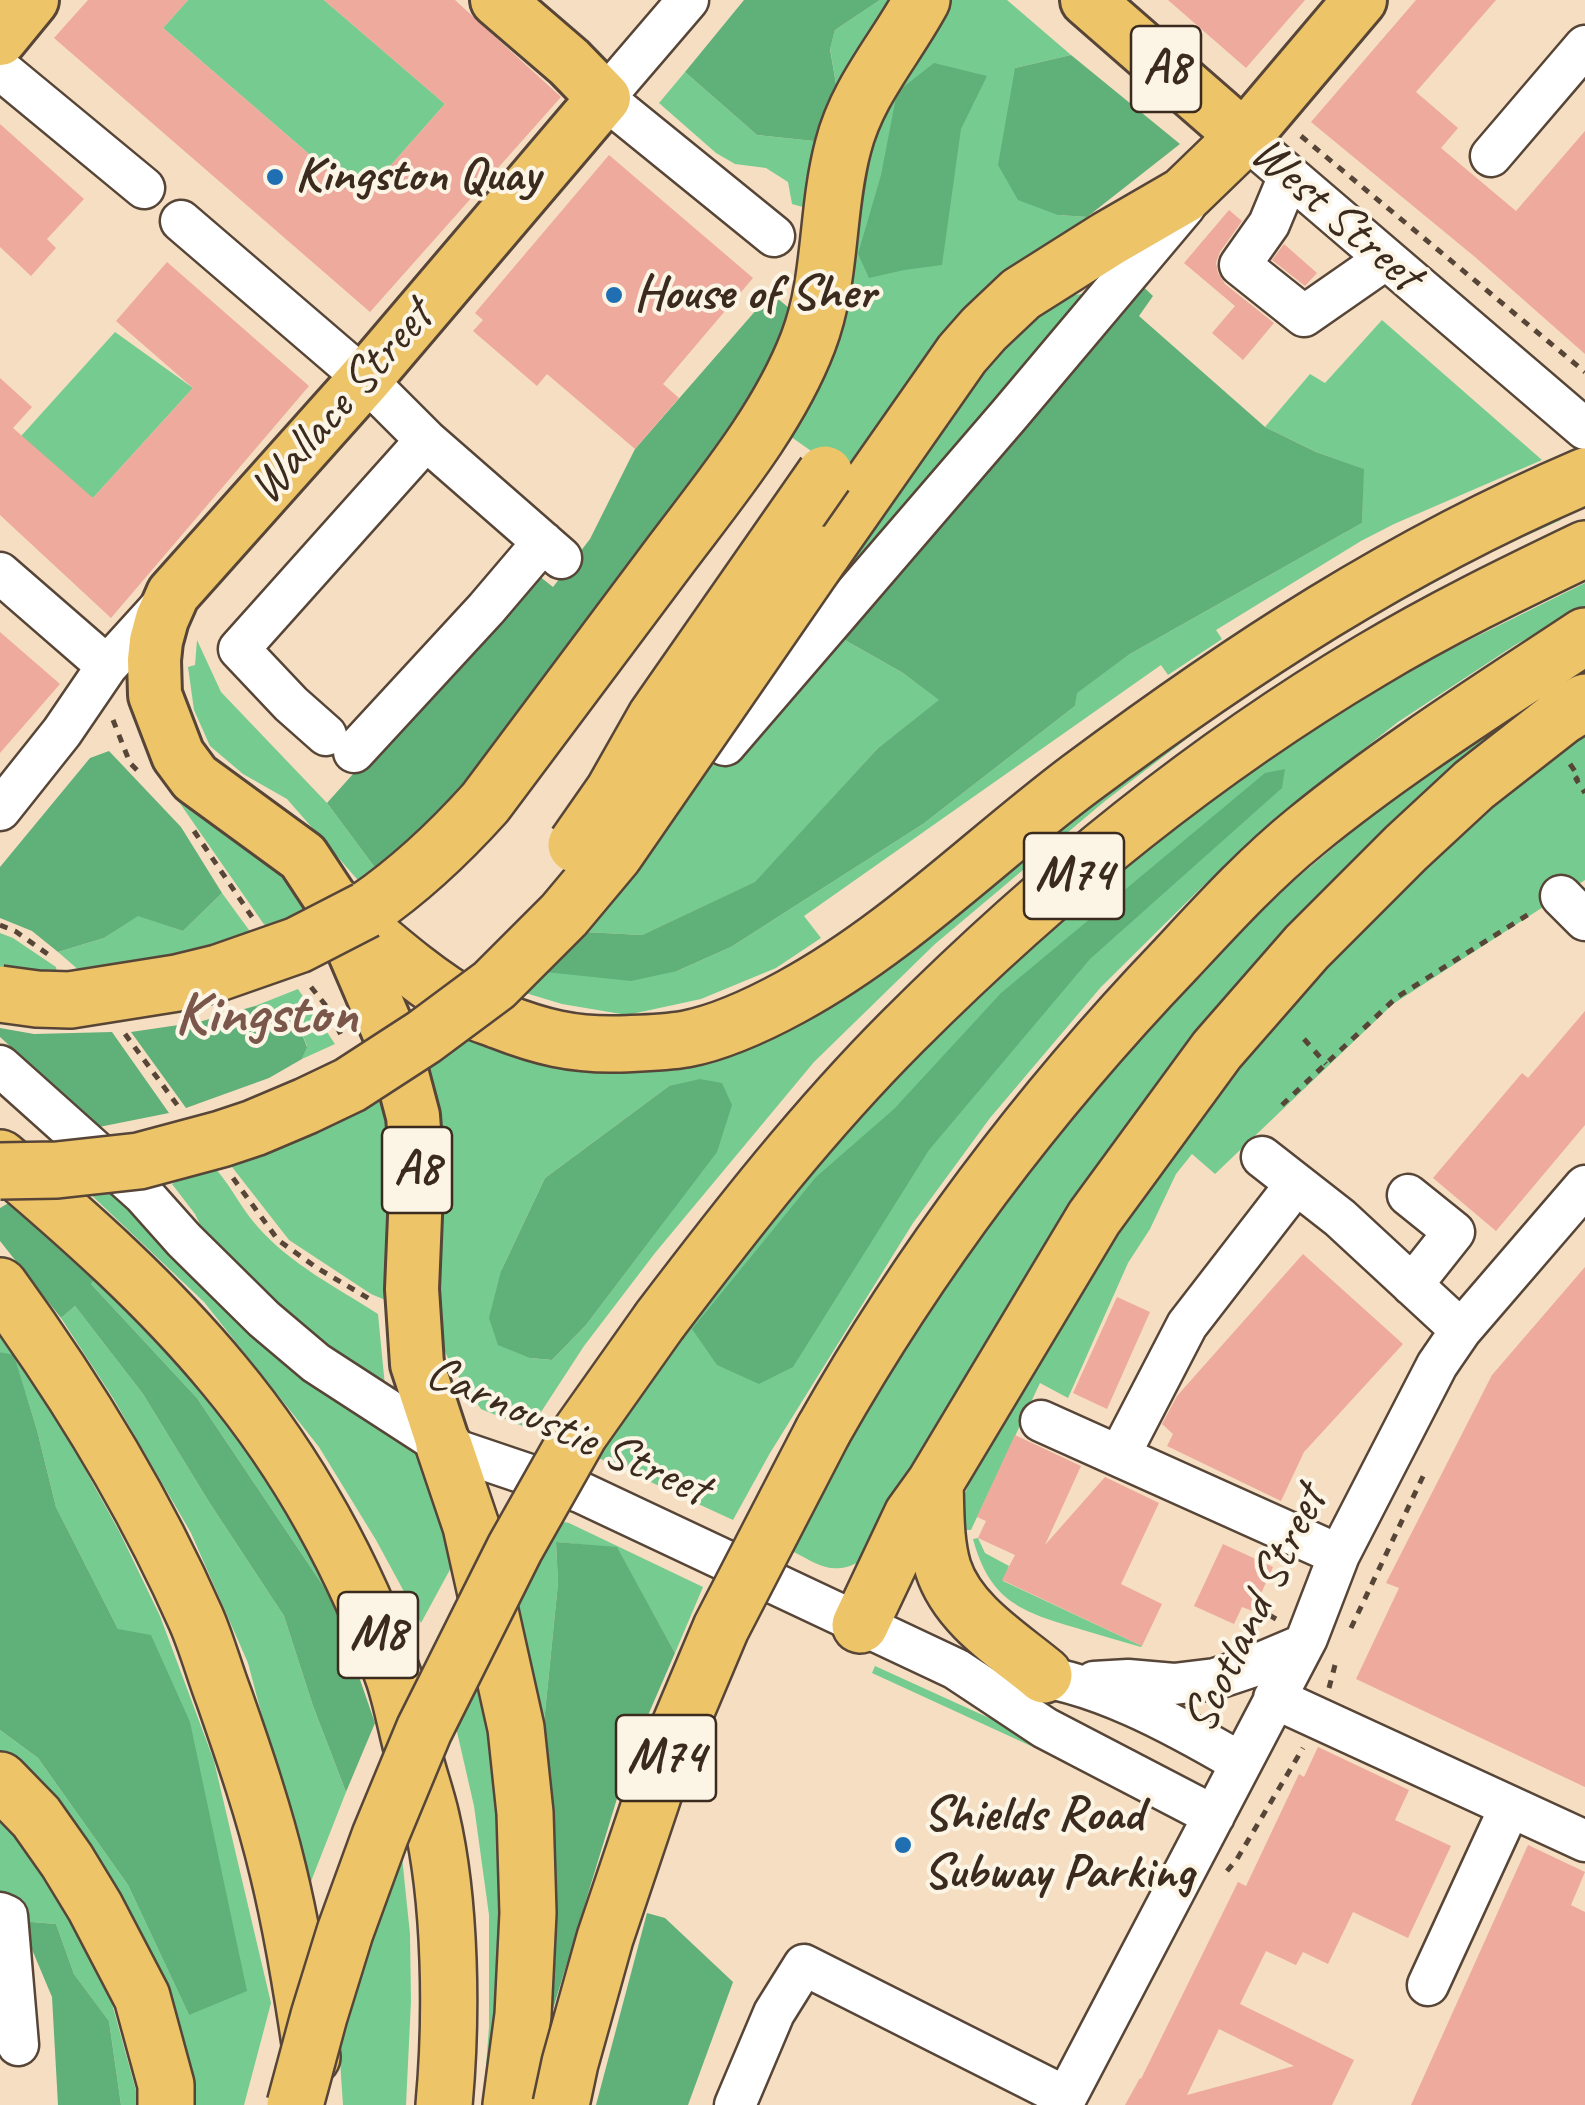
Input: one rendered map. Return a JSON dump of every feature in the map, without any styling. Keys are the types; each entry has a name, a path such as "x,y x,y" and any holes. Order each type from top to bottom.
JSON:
{"highway":[{"path":"0,994 70,1000 218,973 280,951 350,907 394,890 452,840 693,525 791,380 808,342 827,259 843,146 865,91 922,0"},
{"path":"0,1170 57,1170 139,1162 222,1139 350,1084 424,1037 494,985 564,915 615,854 962,354 984,329 1021,294 1184,194 1256,124"},
{"path":"306,1106 500,932 563,862 613,792 806,460 604,704 528,806 501,834 424,892 350,907"},
{"name":"M74","path":"350,907 416,974 476,1012 529,1033 568,1042 652,1043 725,1028 770,1008 856,959 1077,782 1176,708 1299,625 1411,559 1585,476"},
{"name":"M74","path":"295,2105 345,1932 380,1836 424,1730 515,1548 580,1433 748,1204 902,1032 994,946 1172,795 1267,726 1370,660 1482,598 1585,549"},
{"name":"M74","path":"561,2105 605,1938 664,1763 721,1628 822,1431 902,1299 1023,1132 1114,1024 1209,924 1304,833 1422,743 1585,636"},
{"path":"860,1625 912,1515 936,1482 1094,1218 1217,1050 1307,948 1406,848 1474,786 1585,702"},
{"name":"M8","path":"0,1158 137,1282 226,1377 289,1465 345,1561 396,1682 432,1820 443,1894 448,1983 444,2105"},
{"path":"0,1286 53,1360 106,1448 196,1620 239,1741 279,1873 304,1998 316,2105"},
{"path":"444,1446 472,1526 516,1728 525,1813 528,1913 524,2015 511,2105"},
{"path":"936,1482 937,1538 944,1568 958,1598 980,1622 1057,1680"},
{"path":"0,1780 36,1817 67,1860 142,1997 166,2084 166,2105"}],"main road":[{"path":"0,39 32,0"},
{"path":"496,0 569,62 604,98"},
{"name":"West Street","path":"1087,0 1256,124"},
{"name":"A8","path":"1256,124 1360,0"},
{"name":"Wallace Street","path":"173,594 365,379 604,98"},
{"name":"A8","path":"173,594 162,619 154,660 155,695 178,755 194,778 303,857 350,907 394,1044 413,1116 418,1168 412,1289 417,1364 444,1446"}],"street":[{"name":"Wallace Street","path":"604,98 688,0"},
{"path":"1491,156 1585,46"},
{"path":"0,69 144,188"},
{"path":"604,98 774,236"},
{"path":"725,745 1256,124"},
{"name":"West Street","path":"1256,124 1289,176 1585,429"},
{"path":"1289,176 1269,224 1240,265 1304,316 1386,258"},
{"path":"181,222 365,379 426,440 552,550 340,743 291,704 239,648 426,440"},
{"path":"0,573 107,666"},
{"name":"Wallace Street","path":"0,810 62,732 107,666 173,594"},
{"name":"Carnoustie Street","path":"0,1066 143,1194 264,1319 316,1363 444,1446 580,1492 956,1670 1045,1728 1214,1816"},
{"path":"1262,1157 1340,1218 1461,1330"},
{"path":"1119,1456 1187,1325 1296,1184"},
{"name":"Scotland Street","path":"1064,2101 1113,2043 1214,1816 1303,1646 1339,1554 1437,1365 1461,1330 1585,1186"},
{"path":"1408,1195 1454,1232 1412,1285"},
{"path":"1041,1421 1339,1554"},
{"name":"Carnoustie Street","path":"956,1670 1057,1680 1174,1684 1215,1679 1303,1646"},
{"name":"Carnoustie Street","path":"1057,1680 1136,1707 1241,1763"},
{"path":"1274,1698 1585,1841"},
{"path":"1428,1985 1510,1807"},
{"path":"0,1913 7,1916 18,2046"},
{"path":"735,2105 774,2014 804,1965 1064,2101"}],"path":[{"path":"1256,124 1334,162 1585,372"},
{"path":"1567,761 1585,793"},
{"path":"1282,1105 1397,997 1563,907"},
{"path":"1304,1039 1326,1064"},
{"path":"1385,1558 1425,1471"}],"green space":[{"path":"188,0 324,0 445,104 361,199 163,28"},
{"path":"744,0 880,0 835,30 830,49 839,102 823,142 757,135 685,72"},
{"path":"880,0 893,0 839,102 830,48 835,30"},
{"path":"941,0 1007,0 1071,55 1015,68 1058,215 1087,217 991,297 851,479 777,427 849,179"},
{"path":"1071,55 1180,144 1087,217 1058,215 1018,200 998,165 1015,68"},
{"path":"934,63 987,76 961,129 942,265 869,278 858,254 881,175 897,92"},
{"path":"685,72 757,135 823,142 810,209 792,204 788,182 766,168 735,164 716,153 659,103"},
{"path":"1132,276 1153,296 1139,316 1265,427 1316,452 1364,469 1362,523 1130,654 1077,693 1075,706 923,824 731,947 677,971 631,981 526,970 565,931 642,935 755,882 878,748 939,700 903,673 836,635"},
{"path":"1099,291 746,705 973,361 1063,297"},
{"path":"771,293 795,313 746,414 553,689 382,877 327,803 534,572 553,587 590,539 635,449"},
{"path":"1382,320 1542,460 1361,541 1216,630 1222,639 1168,675 1161,665 804,916 821,938 776,968 701,999 627,1015 562,1004 509,988 526,970 677,971 731,947 923,824 1075,706 1076,693 1130,654 1362,523 1363,469 1265,427 1310,374 1325,383"},
{"path":"115,332 193,388 93,498 4,455"},
{"path":"1542,505 1561,520 1488,553 1345,632 1218,715 1105,801 935,944 814,1062 655,1253 584,1346 530,1429 481,1409 452,1367 441,1343 409,1064 462,1027 652,1062 1194,714","holes":["669,1086 672,1211 586,1325 552,1360 530,1358 501,1271 545,1178"]},
{"path":"1585,583 1585,606 1515,645 1398,722 1291,806 1101,987 990,1118 913,1223 770,1453 733,1520 590,1454 704,1285 977,988 1178,819 1313,727 1443,653"},
{"path":"836,635 903,673 940,700 878,748 756,882 642,935 565,931 703,742"},
{"path":"197,640 221,692 327,803 382,877 363,886 287,799 243,774 210,746 194,710 188,667 195,665"},
{"path":"1542,695 1548,703 1452,781 861,1561 833,1568 790,1550 859,1418 924,1315 1129,1046 1210,959 1284,889 1444,759"},
{"path":"1585,729 1585,880 1393,1004 1215,1174 1192,1154 1176,1174 1150,1229 1128,1263 1068,1398 1040,1383 971,1530 958,1530 962,1500 983,1452 1088,1270 1221,1079 1442,843"},
{"path":"109,751 181,827 222,893 183,931 138,916 104,938 58,952 32,931 0,918 0,867 90,758"},
{"path":"1285,769 1282,788 1090,959 929,1150 793,1367 759,1384 717,1365 692,1329 816,1177 894,1109 1001,993 1265,773"},
{"path":"163,779 281,868 317,915 274,934"},
{"path":"222,893 257,941 198,958 81,972 58,952 104,938 138,915 183,931"},
{"path":"0,933 56,967 57,974 0,969"},
{"path":"298,989 335,1044 302,1059 307,1046 294,1014 255,1006"},
{"path":"255,1006 294,1014 307,1047 302,1059 269,1078 186,1108 131,1032 199,1022"},
{"path":"0,1028 34,1034 112,1032 169,1113 99,1127 0,1037"},
{"path":"700,1079 722,1083 732,1105 717,1152 586,1325 552,1360 530,1358 498,1345 489,1318 501,1271 545,1178 669,1086"},
{"path":"386,1083 402,1148 390,1302 371,1294 289,1240 225,1158"},
{"path":"210,1163 270,1240 314,1274 378,1314 385,1386 402,1385 406,1404 331,1357 211,1247 195,1214 172,1184"},
{"path":"109,1186 417,1447 453,1564 421,1623 319,1447 204,1302 86,1190"},
{"path":"12,1201 95,1279 91,1284 197,1398 332,1599 375,1723 346,1792 284,1616 143,1394 75,1306 61,1318 0,1241 0,1208"},
{"path":"95,1279 190,1373 270,1483 332,1599 197,1398 91,1284"},
{"path":"75,1306 143,1394 284,1616 346,1792 308,1889 248,1663 191,1533 113,1398 61,1318"},
{"path":"0,1336 54,1413 119,1531 160,1616 214,1761 271,2003 244,2105 177,2105 17,1765 0,1752 0,1730 38,1758 128,1885 189,2015 118,1629 56,1507 14,1356 0,1352"},
{"path":"0,1352 14,1355 56,1507 118,1629 151,1635 190,1722 247,1991 189,2015 128,1885 38,1758 0,1730"},
{"path":"550,1519 569,1523 703,1587 675,1653 617,1548 556,1542 558,1583 542,1743 504,1602"},
{"path":"978,1538 985,1553 1009,1566 1003,1581 1142,1646 1021,1608 997,1589 988,1575 973,1539"},
{"path":"556,1542 617,1547 675,1653 629,1759 542,2045 542,1743 558,1583"},
{"path":"478,1653 506,1843 490,2105 483,2105 489,2027 489,1915 474,1806 452,1710"},
{"path":"875,1666 1121,1778 1118,1786 872,1673"},
{"path":"0,1809 61,1892 103,1971 140,2105 121,2105 109,2021 74,1974 56,1924 20,1921 0,1896"},
{"path":"399,1828 410,1934 406,2105 343,2105 340,2061 331,2022"},
{"path":"647,1913 665,1918 733,1982 688,2105 596,2105"},
{"path":"20,1921 56,1924 74,1974 109,2021 121,2105 58,2105 52,1997"}],"building":[{"name":"Kingston Quay","path":"88,0 188,0 163,28 361,199 445,104 324,0 455,0 561,97 370,312 54,38"},
{"path":"1168,0 1305,0 1246,68"},
{"path":"1416,0 1496,0 1416,92 1458,128 1441,148 1516,211 1585,131 1585,354 1311,122"},
{"path":"0,124 84,199 47,239 56,248 31,276 0,247"},
{"name":"House of Sher","path":"609,155 753,278 663,384 679,398 635,449 547,374 537,386 473,331 483,320 475,313"},
{"path":"1229,210 1242,221 1220,252 1218,273 1225,284 1274,323 1243,360 1212,333 1235,306 1184,263"},
{"path":"1284,244 1317,273 1305,286 1272,260"},
{"name":"Kingston Quay","path":"167,262 309,386 111,618 0,515 0,378 32,407 13,428 93,498 193,388 116,321"},
{"path":"0,632 60,684 0,753"},
{"path":"1585,1011 1585,1125 1496,1231 1433,1178 1522,1073 1528,1078"},
{"path":"1303,1254 1403,1344 1304,1452 1281,1501 1167,1446 1173,1434 1162,1424 1177,1396"},
{"path":"1585,1267 1585,1787 1356,1679 1399,1588 1386,1583 1492,1375"},
{"path":"1117,1297 1150,1312 1107,1409 1073,1393"},
{"path":"1015,1435 1081,1466 1045,1545 1105,1477 1159,1503 1121,1584 1162,1604 1142,1646 1002,1580 1015,1555 978,1538 986,1521 977,1517"},
{"path":"1223,1544 1273,1567 1253,1611 1242,1607 1234,1624 1194,1606"},
{"path":"1318,1747 1409,1790 1395,1820 1451,1846 1408,1938 1353,1912 1328,1964 1303,1952 1296,1965 1266,1951 1240,2004 1354,2060 1332,2105 1125,2105 1238,1882 1246,1886 1299,1774 1304,1777","holes":["1219,2029 1294,2066 1187,2095"]},
{"path":"1528,1845 1585,1872 1571,1905 1585,1912 1585,2105 1411,2105"}],"place":[{"name":"Kingston Quay","path":"275,177"},
{"name":"House of Sher","path":"614,295"},
{"name":"Shields Road Subway Parking","path":"903,1845"}],"district":[{"name":"Kingston","path":"266,1016"}]}
